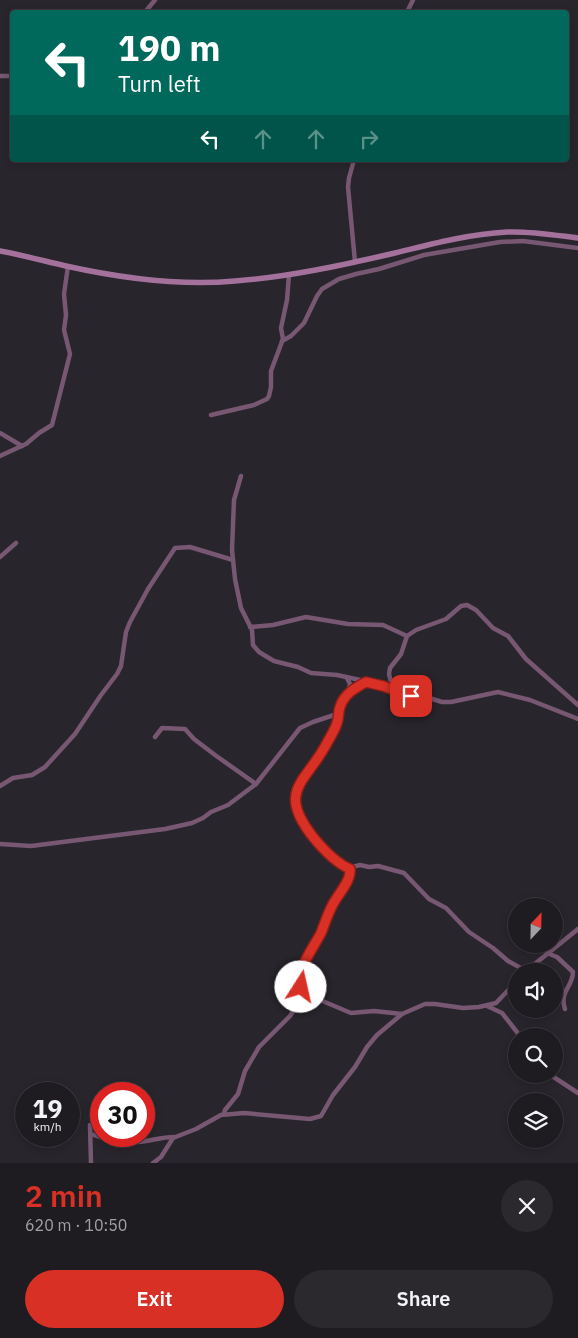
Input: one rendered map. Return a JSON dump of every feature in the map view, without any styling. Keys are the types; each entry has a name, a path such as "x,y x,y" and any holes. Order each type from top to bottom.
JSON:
{"main road":[{"path":"0,251 134,278 183,282 234,282 289,275 493,233 523,232 578,238"}],"street":[{"path":"147,10 155,0"},
{"path":"353,162 348,187 355,262"},
{"path":"282,341 295,333 304,323 322,289 339,279 424,255 500,242 523,241 578,248"},
{"path":"0,456 22,446 39,433 51,427 70,354 64,330 66,315 64,294 68,266"},
{"path":"211,415 254,406 267,399 271,387 271,371 282,341 281,328 287,300 289,275"},
{"path":"0,434 22,446"},
{"path":"241,476 234,500 232,550 241,608 250,627 252,642 255,648 274,661 298,667 310,673 366,682 407,695 446,702 498,692 530,700 578,719"},
{"path":"0,557 16,543"},
{"path":"0,786 13,778 32,775 45,767 75,734 100,695 117,674 121,666 126,632 133,616 175,548 190,548 233,560"},
{"path":"393,690 389,674 390,668 401,654 407,636 416,630 446,619 460,606 472,607 488,624 508,636 526,659 578,705"},
{"path":"250,627 273,625 306,617 348,624 383,625 407,636"},
{"path":"347,678 350,684 348,694"},
{"path":"0,844 31,846 95,839 165,830 199,820 211,812 228,805 256,784 300,728 334,715 348,694 354,688 366,682"},
{"path":"339,708 338,719 334,729 317,760 304,777 294,803 299,816 317,842 350,869"},
{"path":"155,737 162,728 185,729 214,755 256,784"},
{"path":"350,869 362,865 388,868 404,873 429,899 446,908 469,932 512,963"},
{"path":"225,1114 225,1110 238,1094 245,1071 257,1051 268,1037 290,1016 297,1005 302,992 301,973 308,955 321,932 332,905 347,880 350,869"},
{"path":"536,963 578,929"},
{"path":"547,954 557,958 573,972 573,976 564,994 564,1009"},
{"path":"155,1138 174,1137 196,1129 225,1114 282,1115 310,1119 321,1116 333,1095 355,1067 367,1047 402,1014 425,1004 463,1008 487,1006 496,1004 508,991"},
{"path":"302,992 351,1014 366,1011 402,1014"},
{"path":"487,1006 502,1013 514,1028"},
{"path":"563,1083 578,1093"},
{"path":"153,1163 159,1159 174,1137"},
{"path":"91,1147 91,1163"}],"route":[{"path":"301,987 302,969 332,905 350,874 350,869 319,844 299,816 294,803 299,786 326,744 337,722 339,708 348,692 366,682 411,696"}]}
